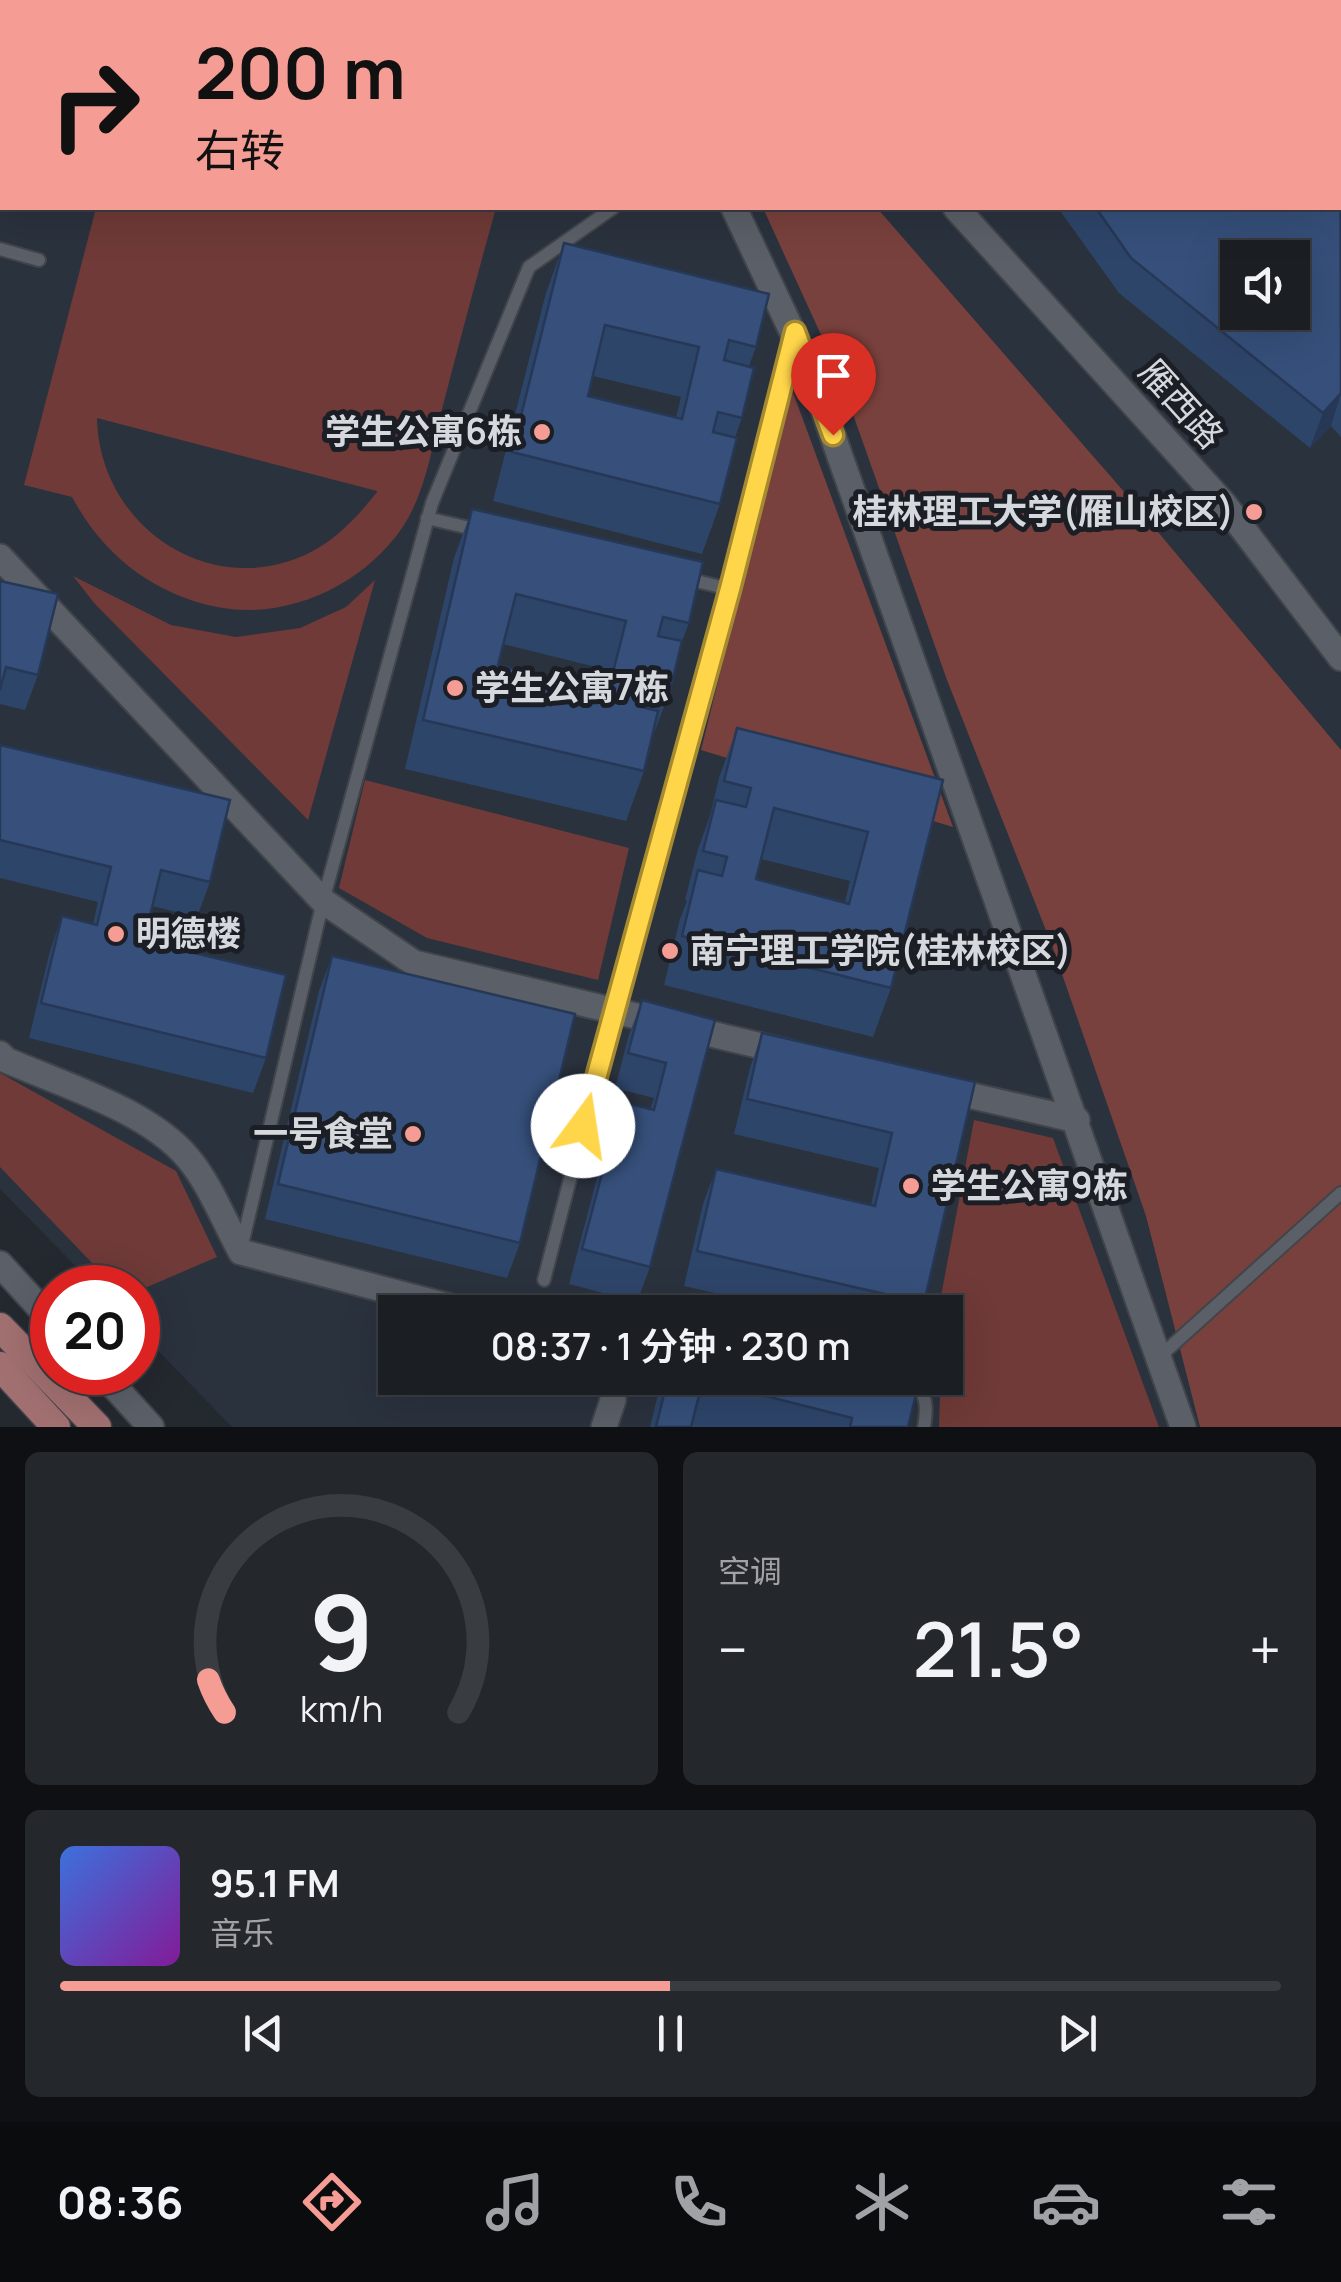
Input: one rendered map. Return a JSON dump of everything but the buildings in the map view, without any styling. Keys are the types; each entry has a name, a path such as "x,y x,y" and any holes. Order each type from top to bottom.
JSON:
{"main road":[{"path":"0,1327 97,1427"},
{"path":"0,1366 56,1427"}],"street":[{"path":"735,210 795,332 1077,1120 1182,1427"},
{"name":"雁西路","path":"958,210 1224,504 1341,658"},
{"path":"0,557 323,901 414,963 806,1056"},
{"path":"0,1054 146,1123 170,1141 199,1173 241,1252 405,1295"},
{"path":"922,1084 1077,1120"},
{"path":"0,1264 30,1296"},
{"path":"122,1395 152,1427"},
{"path":"604,1427 613,1395"}],"lane":[{"path":"241,1252 323,901 427,518 529,267 609,210"},
{"path":"0,250 39,260"},
{"path":"544,1280 612,1011 730,589 795,332"},
{"path":"427,518 484,531"},
{"path":"673,576 730,589"},
{"path":"1157,1359 1341,1193"},
{"path":"923,1395 928,1409 924,1427"}],"shaded area":[{"name":"南宁理工学院(桂林校区)","path":"0,210 1341,210 1341,1427 232,1427 160,1353 160,1265 74,1265 0,1189"},
{"path":"95,210 495,210 416,501 386,548 345,582 296,603 270,609 243,610 194,601 132,569 99,537 72,497 24,485","holes":["97,418 377,491 329,541 309,553 271,566 234,568 199,560 166,544 139,521 117,491 103,457"]},
{"path":"764,210 879,210 1126,494 1341,750 1341,1427 1200,1427 1146,1216 1053,948 947,680 838,372"},
{"path":"791,387 953,827 701,750"},
{"path":"73,576 171,625 236,637 300,628 346,607 375,580 308,820 95,604"},
{"path":"365,780 629,848 598,980 427,938 339,888"},
{"path":"0,1073 176,1171 217,1257 160,1282 160,1265 94,1265 0,1167"},
{"path":"974,1120 1053,1138 1159,1427 939,1427 940,1395 963,1395 963,1295 941,1295"}],"place":[{"name":"学生公寓6栋","path":"542,432"},
{"name":"桂林理工大学(雁山校区)","path":"1254,512"},
{"name":"学生公寓7栋","path":"455,688"},
{"name":"明德楼","path":"116,934"},
{"name":"南宁理工学院(桂林校区)","path":"670,951"},
{"name":"一号食堂","path":"413,1134"},
{"name":"学生公寓9栋","path":"911,1186"}],"route":[{"path":"583,1126 730,589 795,332 833,435"}]}
